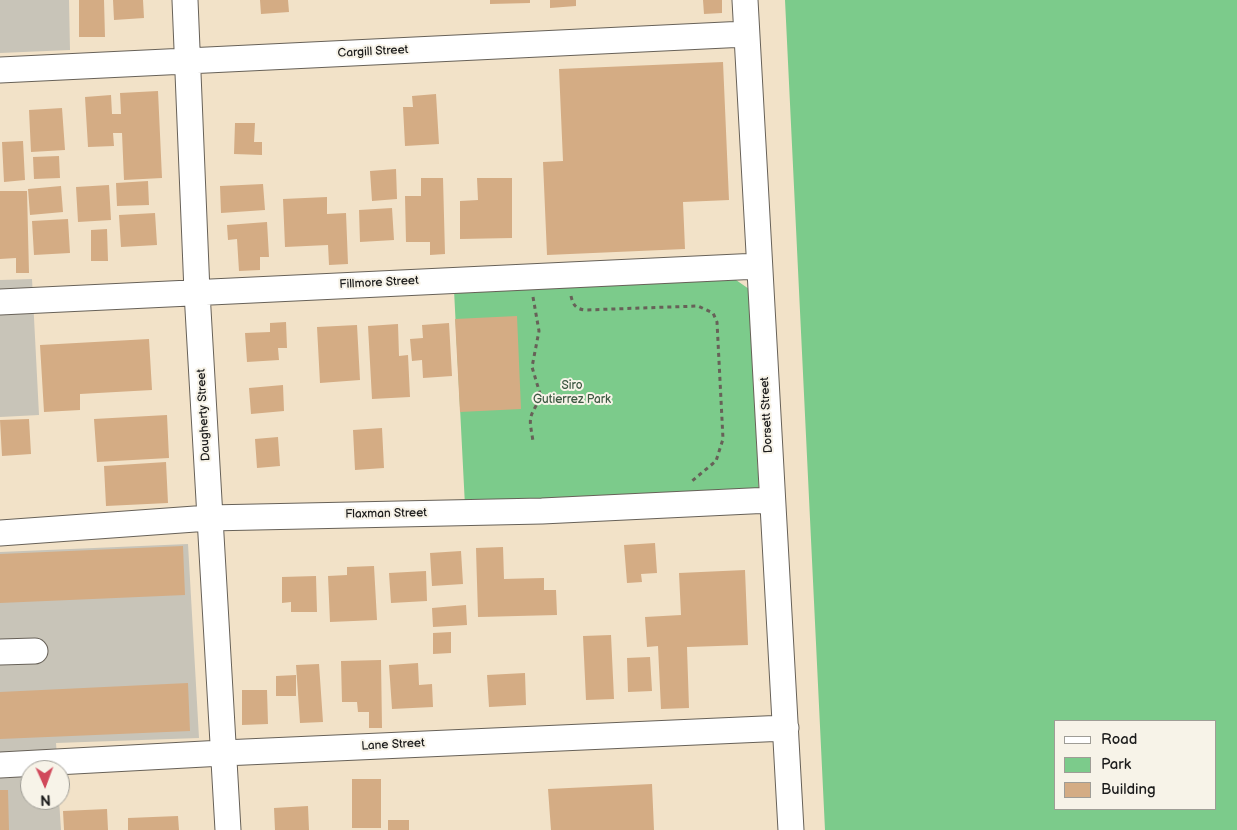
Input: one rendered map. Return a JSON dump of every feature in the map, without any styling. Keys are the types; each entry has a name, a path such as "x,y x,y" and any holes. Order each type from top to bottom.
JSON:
{"street":[{"name":"Daugherty Street","path":"185,0 197,292 228,830"},
{"name":"Dorsett Street","path":"744,0 791,830"},
{"name":"Cargill Street","path":"0,70 746,34"},
{"name":"Fillmore Street","path":"0,302 197,292 534,293 759,266"},
{"name":"Flaxman Street","path":"0,533 209,518 542,511 771,500"},
{"path":"0,652 35,651"},
{"name":"Lane Street","path":"0,766 223,753 786,728"}],"path":[{"path":"533,441 529,425 530,417 541,397 532,367 539,331 534,293"},
{"path":"562,297 572,296 573,304 579,310 698,306 713,313 717,322 723,438 716,461 705,472 686,482"}],"shaded area":[{"path":"0,0 69,0 70,50 0,53"},
{"path":"32,279 39,415 0,417 0,280"},
{"path":"188,544 199,738 56,743 57,760 20,760 20,810 60,810 61,830 0,830 0,552"}],"green space":[{"path":"785,0 1237,0 1237,830 825,830"},
{"name":"Siro Gutierrez Park","path":"736,280 749,289 759,493 465,506 454,290"}],"building":[{"path":"79,0 104,0 105,37 79,37"},
{"path":"113,0 143,0 144,18 114,20"},
{"path":"260,0 288,0 289,12 261,14"},
{"path":"490,0 530,0 530,3 490,4"},
{"path":"550,0 576,0 576,6 550,8"},
{"path":"703,0 722,0 722,13 704,14"},
{"path":"723,62 729,200 683,202 685,249 547,255 543,162 563,161 559,69"},
{"path":"158,91 162,178 124,180 122,133 113,133 114,146 88,147 85,97 111,95 112,114 121,114 120,93"},
{"path":"436,94 439,144 405,146 403,107 413,107 412,96"},
{"path":"62,108 65,150 31,152 29,110"},
{"path":"235,123 255,123 254,142 262,142 262,155 234,154"},
{"path":"23,141 25,180 4,182 2,142"},
{"path":"59,156 60,178 34,179 33,157"},
{"path":"396,169 397,199 372,201 370,171"},
{"path":"421,178 443,178 445,254 430,255 430,242 406,242 405,196 421,196"},
{"path":"477,178 512,178 512,238 460,239 460,201 478,200"},
{"path":"148,181 149,205 117,206 116,183"},
{"path":"263,184 265,210 221,213 220,186"},
{"path":"109,185 111,220 78,222 76,187"},
{"path":"61,186 63,212 30,215 28,189"},
{"path":"0,191 27,191 29,273 16,273 16,258 0,259"},
{"path":"327,197 327,214 346,213 348,264 329,265 328,245 285,247 283,199"},
{"path":"392,208 394,240 360,242 359,210"},
{"path":"155,213 157,245 121,247 119,215"},
{"path":"68,219 70,253 34,255 32,221"},
{"path":"267,222 269,257 260,257 260,270 239,271 237,239 228,240 227,225"},
{"path":"107,229 108,261 91,261 91,230"},
{"path":"517,316 521,409 460,412 455,319"},
{"path":"286,322 287,348 278,348 279,360 247,362 245,333 270,332 270,323"},
{"path":"449,323 452,376 423,378 422,360 412,361 410,339 423,338 422,325"},
{"path":"398,324 399,356 408,355 410,397 372,399 368,326"},
{"path":"357,325 360,380 320,383 317,327"},
{"path":"149,339 152,390 80,394 80,410 44,412 40,345"},
{"path":"283,385 284,411 251,414 249,388"},
{"path":"167,415 169,458 97,462 94,419"},
{"path":"29,419 31,454 2,456 0,420"},
{"path":"382,428 384,468 355,470 353,430"},
{"path":"278,437 280,466 257,468 255,439"},
{"path":"166,462 168,503 106,506 104,466"},
{"path":"655,543 657,573 641,574 642,582 627,583 624,545"},
{"path":"183,546 185,595 0,603 0,554"},
{"path":"503,547 504,579 544,578 544,590 556,590 557,615 478,617 476,548"},
{"path":"461,551 463,584 432,586 430,553"},
{"path":"374,566 377,620 330,622 328,576 347,575 347,567"},
{"path":"745,570 748,645 687,647 689,708 661,709 658,646 647,647 645,617 681,615 679,573"},
{"path":"426,571 427,601 391,603 389,573"},
{"path":"316,576 317,612 291,612 291,602 282,603 282,577"},
{"path":"466,605 467,625 433,627 432,608"},
{"path":"451,632 451,653 433,654 433,633"},
{"path":"611,635 614,699 586,700 583,636"},
{"path":"650,657 652,691 628,692 627,658"},
{"path":"381,660 382,728 369,728 369,712 358,712 357,702 342,702 341,661"},
{"path":"418,663 419,685 432,684 433,707 392,709 389,665"},
{"path":"319,664 323,722 300,723 296,665"},
{"path":"525,673 526,705 489,707 487,675"},
{"path":"296,675 296,696 276,696 276,676"},
{"path":"188,683 190,731 0,739 0,692"},
{"path":"242,690 267,690 268,724 242,725"},
{"path":"352,779 381,779 381,828 352,828"},
{"path":"652,784 654,830 551,830 548,789"},
{"path":"0,790 8,790 9,830 0,830"},
{"path":"308,806 309,830 275,830 274,808"},
{"path":"107,809 108,830 64,830 63,811"},
{"path":"178,816 179,830 128,830 128,818"},
{"path":"388,820 409,820 409,830 388,830"}]}
